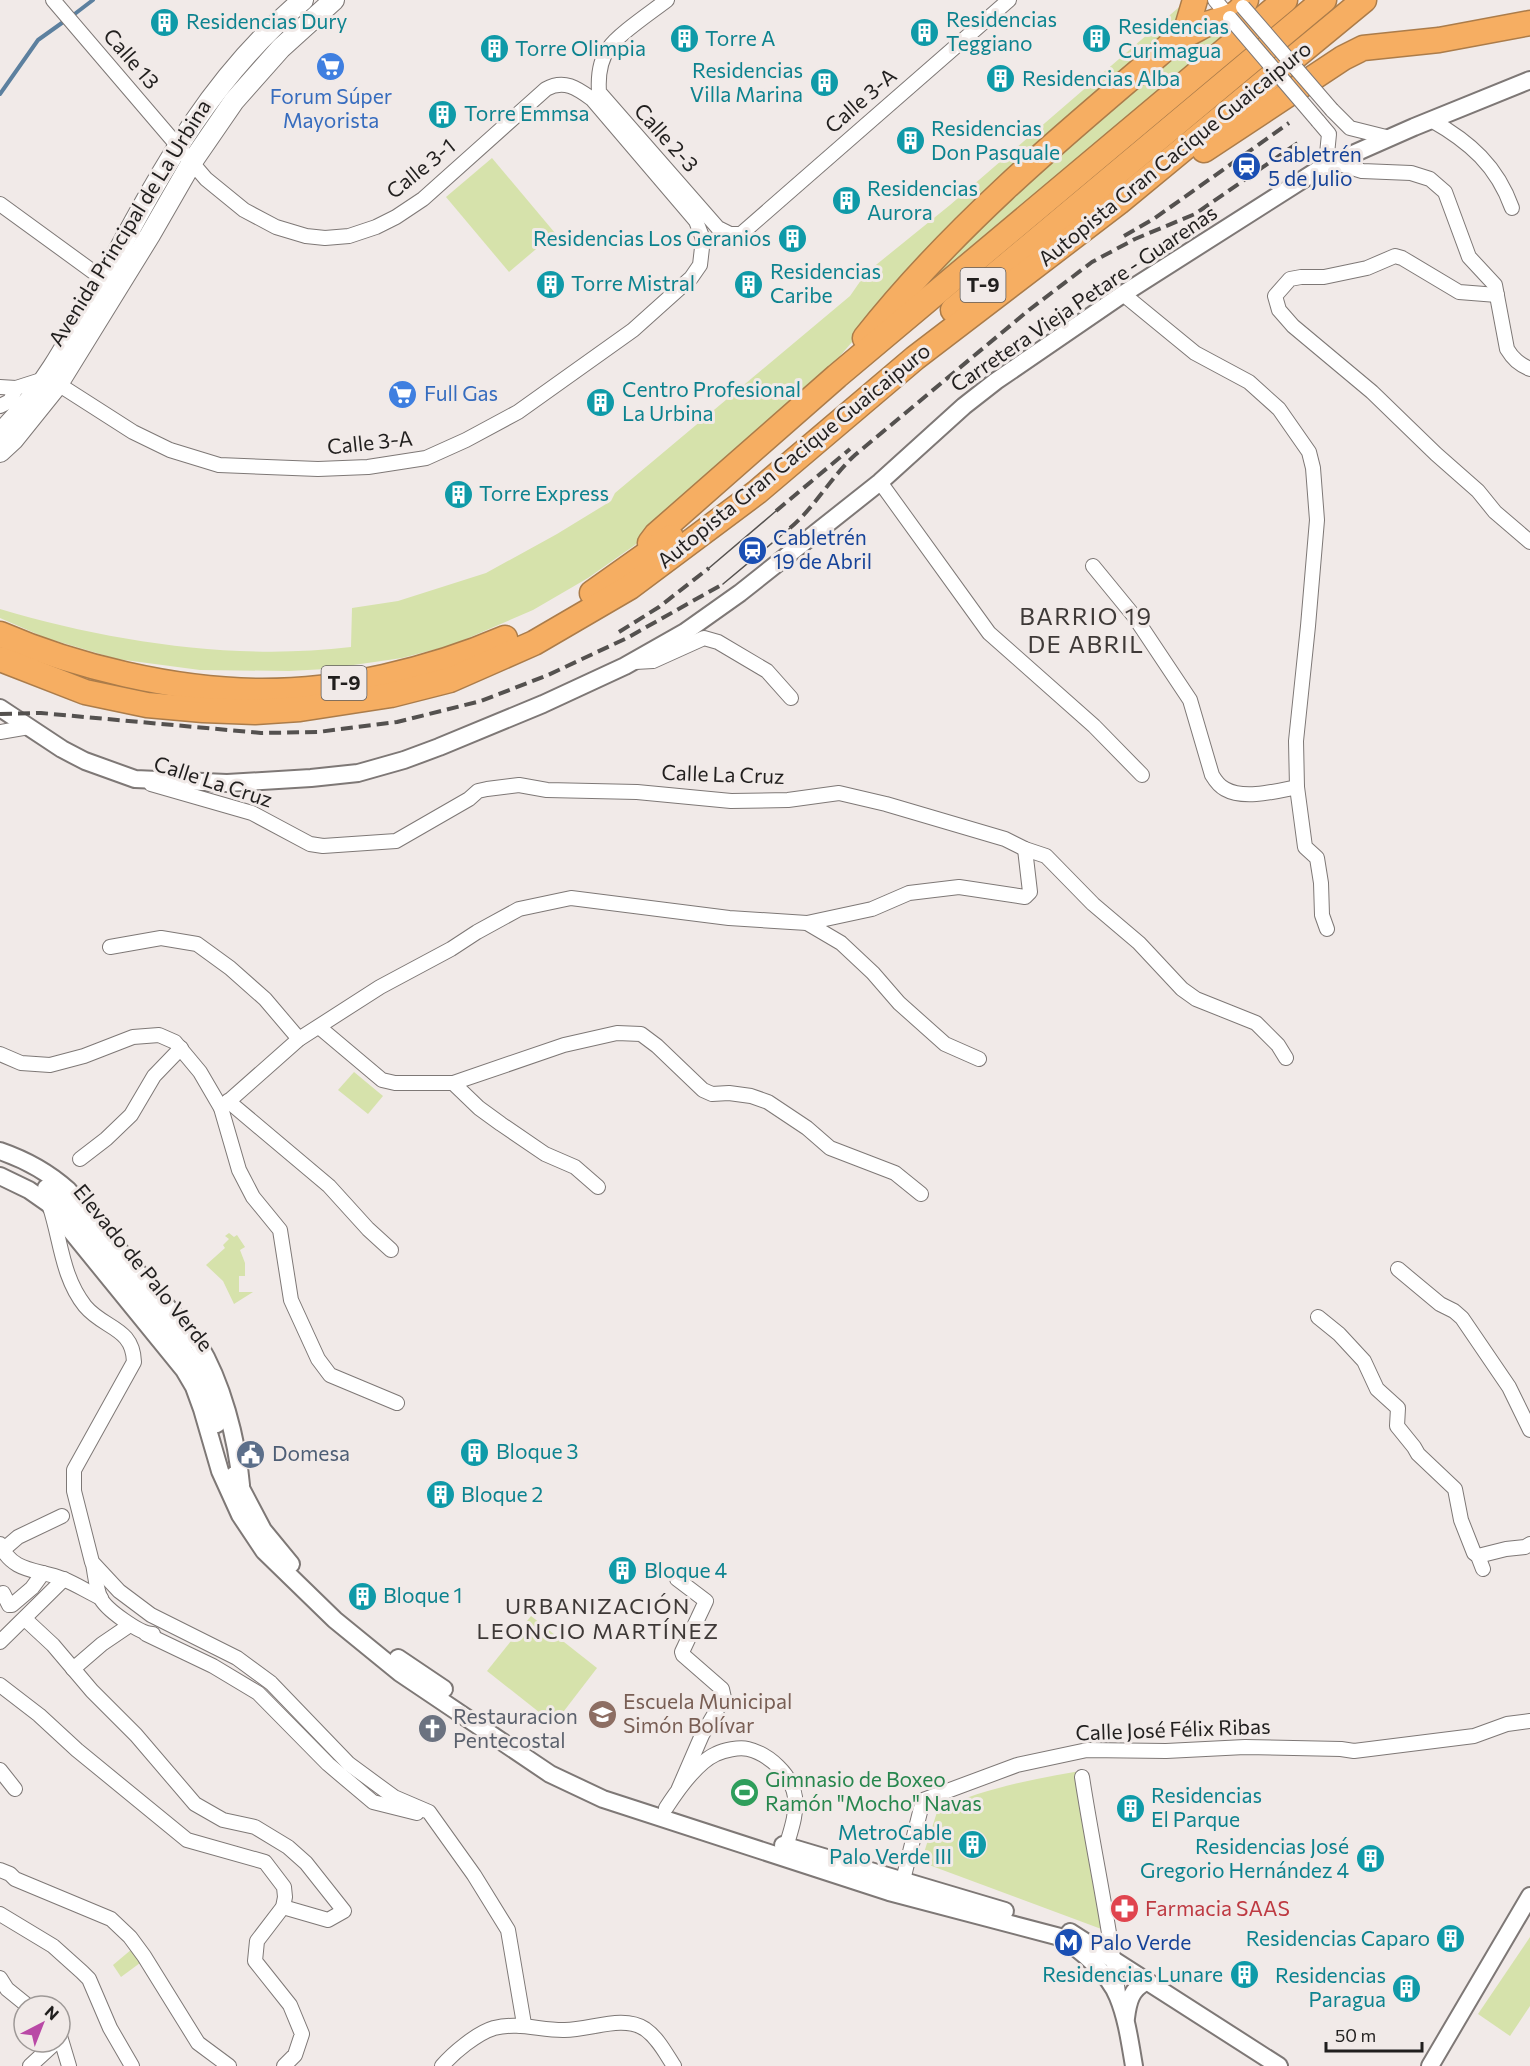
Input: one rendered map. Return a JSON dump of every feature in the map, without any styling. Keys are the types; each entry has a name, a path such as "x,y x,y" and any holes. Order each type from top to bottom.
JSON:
{"highway":[{"path":"837,376 866,336 908,286 985,207 1062,135 1177,39 1187,27 1195,0"},
{"path":"635,562 656,535 837,376 1285,0"},
{"name":"Autopista Gran Cacique Guaicaipuro","path":"0,634 30,647 85,664 198,686 256,691 351,682 427,666 482,648 563,610 741,488 838,402 962,303 1324,0"},
{"name":"Autopista Gran Cacique Guaicaipuro","path":"0,659 85,692 147,705 255,712 300,709 391,695 450,680 534,643 630,587 757,492 915,358 1085,229 1364,0"},
{"path":"1177,39 1208,24 1234,5"},
{"path":"1085,229 1252,117 1363,48 1438,40 1530,23"}],"main road":[{"name":"Avenida Principal de La Urbina","path":"0,433 51,382 68,341 177,146 240,61 303,0"},
{"name":"Avenida Principal de La Urbina","path":"0,452 21,431 51,382 150,235 192,162 250,82 281,48 334,0"}],"street":[{"name":"Calle 13","path":"53,0 192,162"},
{"name":"Calle 2-3","path":"667,0 609,46 602,60 598,77 599,92 718,228 730,234 741,234"},
{"name":"Calle 3-A","path":"741,234 1009,0"},
{"path":"1234,5 1350,128 1390,138"},
{"path":"1234,5 1329,134 1328,165 1362,171 1411,173 1431,179 1445,192 1468,257 1495,285 1507,349 1521,364 1530,369"},
{"name":"Carretera Vieja Petare - Guarenas","path":"0,708 72,754 135,779 227,783 311,778 358,773 439,747 543,704 632,662 685,632 740,593 880,482 964,406 996,381 1123,294 1328,165 1530,80"},
{"name":"Calle 3-1","path":"192,162 206,179 236,204 276,227 306,236 349,236 396,217 423,199 546,89 564,84 573,86 592,99 696,221 702,232 703,249"},
{"path":"1431,120 1458,136 1483,158 1506,190 1512,208"},
{"path":"0,204 103,279"},
{"name":"Calle 3-A","path":"51,382 170,450 219,465 318,470 379,466 426,458 519,412 633,330 691,278 700,265 703,249"},
{"path":"1497,295 1459,292 1395,256 1367,268 1324,277 1290,279 1275,296 1279,310 1293,327 1372,392 1436,454 1478,490 1495,512 1530,542"},
{"path":"1123,294 1195,353 1249,382 1280,409 1309,452 1313,468 1317,520 1296,741 1297,787 1305,847 1317,858 1322,883 1322,915 1326,929"},
{"path":"0,387 16,388 51,382"},
{"path":"0,406 10,400 16,388"},
{"path":"880,482 988,633 1080,712 1142,775"},
{"path":"1093,566 1134,616 1190,700 1212,775 1218,783 1225,790 1253,795 1297,787"},
{"path":"632,662 653,661 704,638 718,642 767,671 791,698"},
{"path":"0,732 29,727"},
{"name":"Calle La Cruz","path":"135,779 252,813 310,844 323,846 396,841 469,799 478,791 519,785 547,790 637,792 731,801 788,800 838,794 886,804 1005,839 1046,856 1093,904 1139,943 1182,989 1196,999 1256,1023 1273,1040 1286,1058"},
{"path":"225,1105 299,1039 380,987 519,909 571,898 729,918 807,923 872,909 909,893 959,887 1025,897 1030,892 1030,884 1025,849"},
{"path":"807,923 841,943 873,973 899,1003 945,1044 979,1059"},
{"path":"110,946 161,938 198,944 231,968 266,999 299,1039"},
{"path":"319,1027 382,1080 395,1083 453,1083 564,1045 617,1033 641,1034 704,1090 712,1094 729,1093 751,1096 768,1102 807,1128 830,1148 895,1173 921,1194"},
{"path":"0,1054 21,1063 50,1065 84,1056 143,1035 159,1035 175,1042 225,1105 329,1186 368,1229 391,1250"},
{"path":"80,1159 106,1139 130,1115 154,1076 181,1048"},
{"path":"453,1083 478,1108 545,1154 574,1167 598,1187"},
{"path":"225,1105 238,1170 253,1197 280,1230 291,1300 318,1359 330,1375 397,1403"},
{"path":"0,1151 54,1177 68,1190 198,1342 220,1389 240,1472 237,1494 240,1515 264,1551 335,1620 400,1673 550,1774 603,1799 889,1892 1060,1937 1088,1958 1118,1995"},
{"name":"Elevado de Palo Verde","path":"0,1166 43,1185 68,1207 174,1335 207,1386 237,1494"},
{"path":"0,1176 29,1190 49,1204 184,1370 194,1388 220,1471 263,1530 286,1558 326,1599 392,1654 578,1779 610,1793 1065,1929 1279,2066"},
{"path":"49,1204 67,1277 78,1297 92,1315 128,1338 134,1353 134,1362 74,1470 74,1491 101,1599"},
{"path":"1398,1269 1440,1304 1462,1318 1509,1388 1530,1430"},
{"path":"1318,1317 1339,1334 1365,1361 1377,1389 1398,1408 1396,1425 1418,1454 1455,1489 1461,1520 1483,1569"},
{"path":"62,1516 18,1537 2,1552 15,1564 63,1579 101,1599 130,1625 213,1666 258,1693 328,1764 373,1802 434,1818"},
{"path":"1478,1556 1530,1544"},
{"path":"92,1562 119,1591 151,1615 237,1658 271,1683 349,1764 394,1797 422,1808 434,1818 474,1875 508,1930 524,2024"},
{"path":"3,1593 9,1605 12,1605 32,1588 42,1573"},
{"path":"0,1642 63,1579"},
{"path":"666,1808 679,1788 702,1735 724,1698 722,1689 683,1655 682,1652 706,1601 677,1579"},
{"path":"25,1619 53,1645 136,1735 195,1804 223,1820 255,1827 288,1847 306,1863 344,1911 328,1920 283,1908"},
{"path":"73,1669 102,1644 130,1625"},
{"path":"146,1634 191,1634"},
{"path":"0,1685 39,1714 77,1750 186,1840 265,1862 285,1887 283,1908 257,1941 255,1961 290,2006 302,2034 294,2055 284,2066"},
{"name":"Calle José Félix Ribas","path":"903,1880 923,1800 1017,1765 1087,1750 1166,1751 1245,1748 1354,1751 1474,1736 1507,1724 1530,1721"},
{"path":"679,1788 713,1755 727,1750 747,1749 770,1760 786,1775 795,1794 796,1810 786,1847"},
{"path":"0,1770 15,1789"},
{"path":"1082,1777 1118,1995 1134,2066"},
{"path":"0,1870 15,1879 111,1919 130,1937 144,1956 198,2043 229,2066"},
{"path":"889,1892 903,1880"},
{"path":"1430,2066 1530,1896"},
{"path":"0,1914 53,1946 89,1979 110,2028 132,2066"},
{"path":"0,1978 13,1994"},
{"path":"1125,2021 1130,1997 1138,1985 1146,1982"},
{"path":"442,2066 467,2043 492,2028 524,2024 564,2031 625,2023 645,2029 661,2046 674,2066"},
{"path":"30,2066 43,2054"}],"green space":[{"path":"1185,2 1189,12 884,305 821,378 635,545 588,578 533,610 452,645 402,658 326,669 289,671 200,670 117,659 46,638 0,618 0,609 86,631 174,646 219,650 307,651 351,647 352,608 398,601 486,573 611,501 615,493 850,296 866,273 950,205"},
{"path":"1223,30 1228,35 898,318 978,222 1181,45"},
{"path":"492,158 555,233 509,272 446,197"},
{"path":"354,1072 383,1096 368,1114 338,1090"},
{"path":"229,1233 234,1237 237,1235 245,1247 240,1250 245,1263 245,1276 239,1276 239,1292 253,1292 234,1304 223,1281 206,1265 225,1248 223,1245 229,1239 225,1236"},
{"path":"531,1616 597,1668 554,1724 487,1671"},
{"path":"1080,1771 1097,1867 1104,1930 921,1862 938,1809 1008,1786"},
{"path":"1530,1937 1530,2006 1510,2036 1478,2014"},
{"path":"132,1949 140,1963 121,1977 113,1965"}],"waterway":[{"path":"72,16 93,0"},
{"path":"0,94 38,40 66,20"}],"tram line":[{"path":"709,568 776,511"},
{"path":"723,584 790,528"}],"railway":[{"path":"1124,236 1155,218 1289,123"},
{"path":"790,528 855,455 1029,310 1092,262 1135,239 1195,214 1302,140"},
{"path":"776,511 850,449"},
{"path":"619,632 659,607 709,568"},
{"path":"0,714 41,713 261,733 318,732 397,722 481,701 548,675 627,638 723,584"}],"place":[{"name":"Residencias Dury","path":"165,22"},
{"name":"Residencias Teggiano","path":"925,32"},
{"name":"Torre A","path":"684,39"},
{"name":"Residencias Curimagua","path":"1097,39"},
{"name":"Torre Olimpia","path":"494,49"},
{"name":"Forum Súper Mayorista","path":"331,66"},
{"name":"Residencias Alba","path":"1001,79"},
{"name":"Residencias Villa Marina","path":"824,83"},
{"name":"Torre Emmsa","path":"443,114"},
{"name":"Residencias Don Pasquale","path":"910,141"},
{"name":"Cabletrén 5 de Julio","path":"1247,167"},
{"name":"Residencias Aurora","path":"846,201"},
{"name":"Residencias Los Geranios","path":"792,239"},
{"name":"Torre Mistral","path":"550,284"},
{"name":"Residencias Caribe","path":"749,284"},
{"name":"Full Gas","path":"403,394"},
{"name":"Centro Profesional La Urbina","path":"601,402"},
{"name":"Torre Express","path":"458,494"},
{"name":"Cabletrén 19 de Abril","path":"752,550"},
{"name":"Bloque 3","path":"475,1452"},
{"name":"Domesa","path":"251,1454"},
{"name":"Bloque 2","path":"440,1495"},
{"name":"Bloque 4","path":"623,1571"},
{"name":"Bloque 1","path":"362,1596"},
{"name":"Escuela Municipal Simón Bolívar","path":"602,1714"},
{"name":"Restauracion Pentecostal","path":"432,1729"},
{"name":"Gimnasio de Boxeo Ramón \"Mocho\" Navas","path":"744,1792"},
{"name":"Residencias El Parque","path":"1130,1808"},
{"name":"MetroCable Palo Verde III","path":"973,1845"},
{"name":"Residencias José Gregorio Hernández 4","path":"1370,1859"},
{"name":"Farmacia SAAS","path":"1124,1909"},
{"name":"Residencias Caparo","path":"1451,1939"},
{"name":"Palo Verde","path":"1069,1943"},
{"name":"Residencias Lunare","path":"1244,1975"},
{"name":"Residencias Paragua","path":"1407,1988"}],"district":[{"name":"BARRIO 19 DE ABRIL","path":"1086,631"},
{"name":"URBANIZACIÓN LEONCIO MARTÍNEZ","path":"598,1619"}]}
